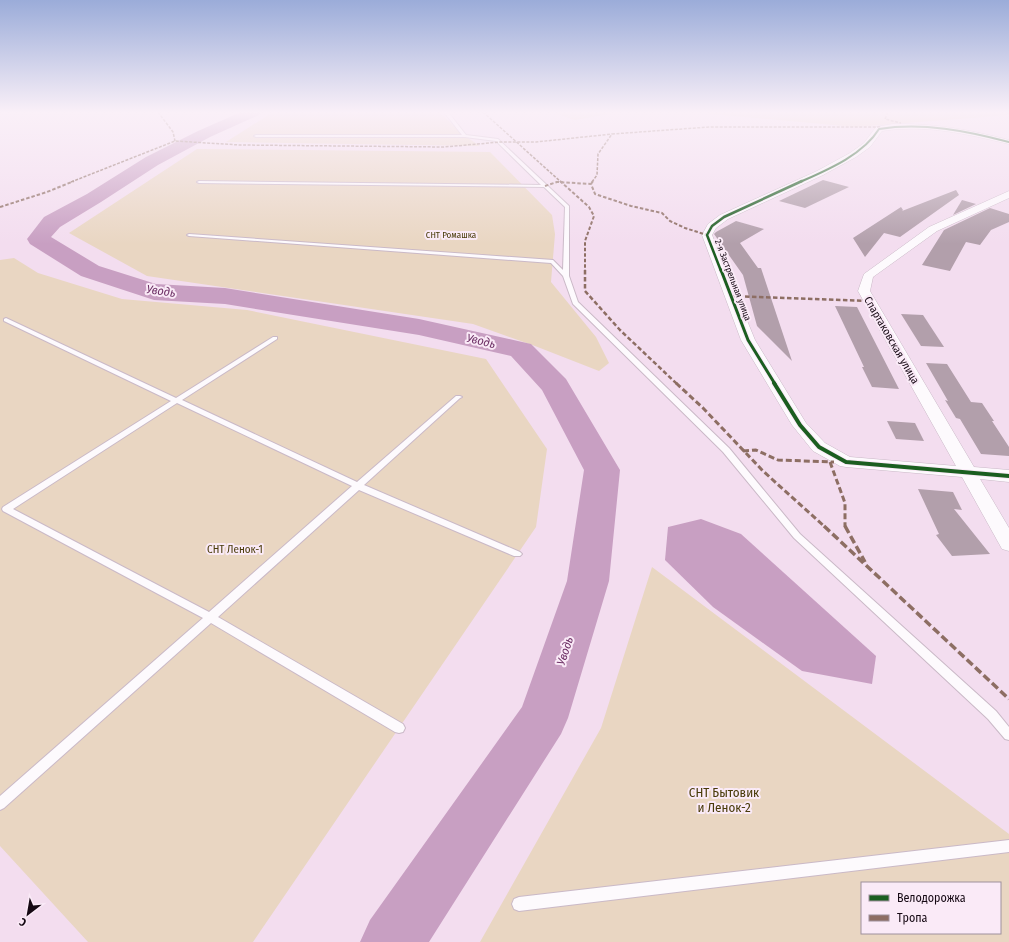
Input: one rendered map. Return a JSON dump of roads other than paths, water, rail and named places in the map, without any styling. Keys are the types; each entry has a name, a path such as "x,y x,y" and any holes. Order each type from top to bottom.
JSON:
{"street":[{"name":"2-я Застрельная улица","path":"851,156 820,173 724,217 712,226 707,235 748,340 800,425 819,447 846,462 968,473"},
{"name":"Спартаковская улица","path":"1009,194 933,229 868,276 864,291 1009,544"},
{"path":"968,473 1009,476"}],"lane":[{"path":"513,156 567,207 566,276 575,303 726,450 796,536 992,715 1009,735"},
{"path":"199,182 544,186"},
{"path":"189,235 552,262 566,276"},
{"path":"6,320 358,486 517,554"},
{"path":"275,338 6,509 210,617 399,728"},
{"path":"0,804 458,397"},
{"path":"519,904 1009,846"}],"waterway":[{"name":"Уводь","path":"162,156 52,222 38,239 90,271 154,292 225,296 419,327 521,350 555,386 602,470 588,581 543,718 392,942"}],"park label":[{"name":"СНТ Ромашка","path":"451,235"},
{"name":"СНТ Ленок-1","path":"235,549"},
{"name":"СНТ Бытовик и Ленок-2","path":"724,800"}]}
